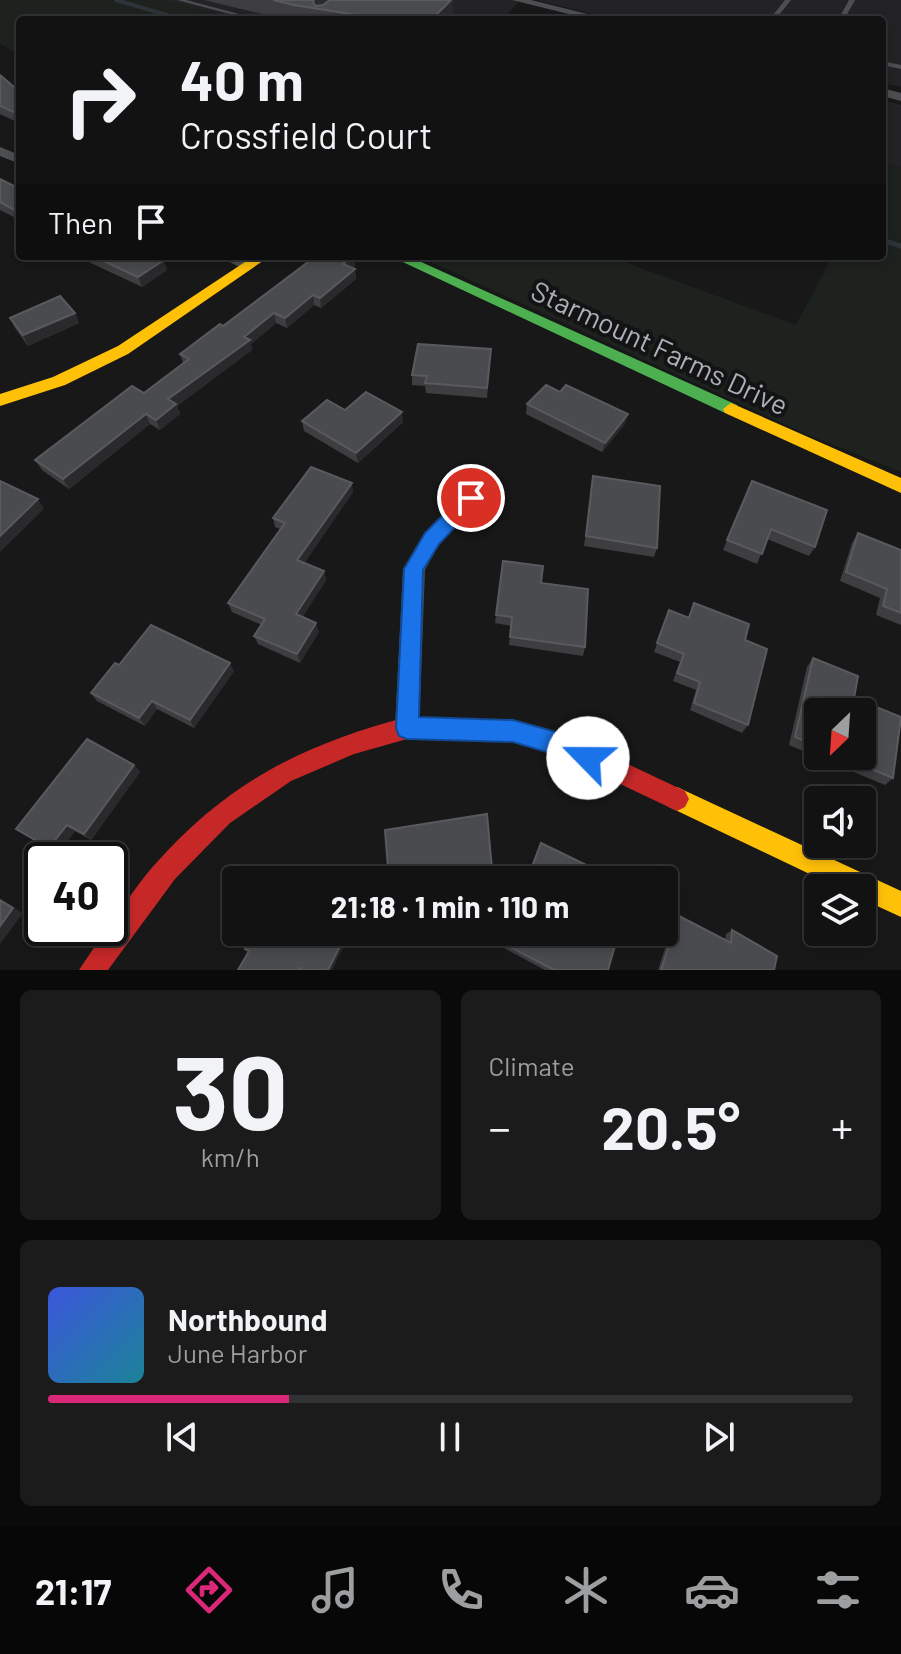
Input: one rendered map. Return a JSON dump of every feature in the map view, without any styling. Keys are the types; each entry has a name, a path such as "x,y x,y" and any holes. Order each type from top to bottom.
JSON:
{"street":[{"path":"517,0 538,2 592,16"},
{"name":"Starmount Farms Drive","path":"406,260 901,486"},
{"path":"0,400 59,381 123,350 255,261"},
{"path":"407,728 414,569 432,538 471,498"},
{"path":"92,970 166,870 222,815 283,773 352,743 407,728 513,731 560,744 901,904"}],"lane":[{"path":"180,0 243,16"},
{"path":"775,16 788,0"}],"shaded area":[{"path":"0,0 164,0 226,16 16,16 16,53 0,43"},
{"path":"164,0 520,0 506,16 226,16"},
{"path":"535,0 901,0 901,87 886,84 886,16 602,16"},
{"path":"886,101 901,105 901,168 886,164"},
{"path":"886,164 901,168 901,472 806,434 427,260 619,260 796,325 831,260 886,260"}],"building":[{"path":"273,0 314,0 315,6 330,0 451,0 435,16 363,16"},
{"path":"0,75 16,89 16,113 0,106"},
{"path":"0,179 16,187 16,211 0,202"},
{"path":"102,260 164,260 138,277"},
{"path":"311,260 348,260 343,264 355,269 320,298 313,295 285,318 274,313 244,337 250,340 168,399 176,404 156,420 146,414 63,479 35,460 132,386 144,393 189,359 180,354 220,324 223,326"},
{"path":"60,296 75,313 23,335 10,318"},
{"path":"418,344 491,349 487,388 425,383 427,376 412,375"},
{"path":"546,385 560,392 566,385 628,414 605,443 527,404"},
{"path":"366,392 402,412 356,453 302,421 327,400 345,410"},
{"path":"311,467 352,483 297,560 324,571 296,614 316,623 297,654 254,636 265,619 228,603 285,523 273,518"},
{"path":"593,476 660,486 657,548 586,536"},
{"path":"0,481 38,499 0,536"},
{"path":"752,481 827,510 815,547 771,529 762,554 727,540"},
{"path":"858,533 901,550 901,613 883,606 887,589 846,572"},
{"path":"503,561 543,566 541,583 588,589 585,647 510,637 512,617 496,615"},
{"path":"694,603 749,624 745,640 767,649 748,725 694,703 700,682 677,673 684,654 657,643 669,610 689,618"},
{"path":"151,625 230,663 190,720 152,701 139,718 91,693 115,663 119,665"},
{"path":"813,658 858,676 854,698 804,698 804,741 795,737"},
{"path":"876,707 901,717 893,778 874,770"},
{"path":"87,739 134,765 84,834 67,825 54,842 39,842 16,829"},
{"path":"487,814 492,866 388,866 385,830"},
{"path":"541,843 588,866 532,866"},
{"path":"0,900 13,908 0,926"},
{"path":"679,916 731,943 732,930 777,956 774,970 661,970 669,946 678,946"},
{"path":"247,946 340,946 328,970 238,970 249,951 245,949"},
{"path":"509,946 615,946 608,970 554,970"}],"waterway":[{"path":"116,0 170,16"},
{"path":"886,241 901,246"}],"traffic: fast":[{"path":"406,260 731,409"}],"traffic: slow":[{"path":"0,400 59,381 123,350 257,260"},
{"path":"731,409 901,486"},
{"path":"677,799 901,904"}],"traffic: jam":[{"path":"92,970 166,870 222,815 283,773 352,743 407,728 513,731 560,744 677,799"}],"route":[{"path":"471,498 432,538 414,569 407,728 513,731 560,744 588,758"}]}
